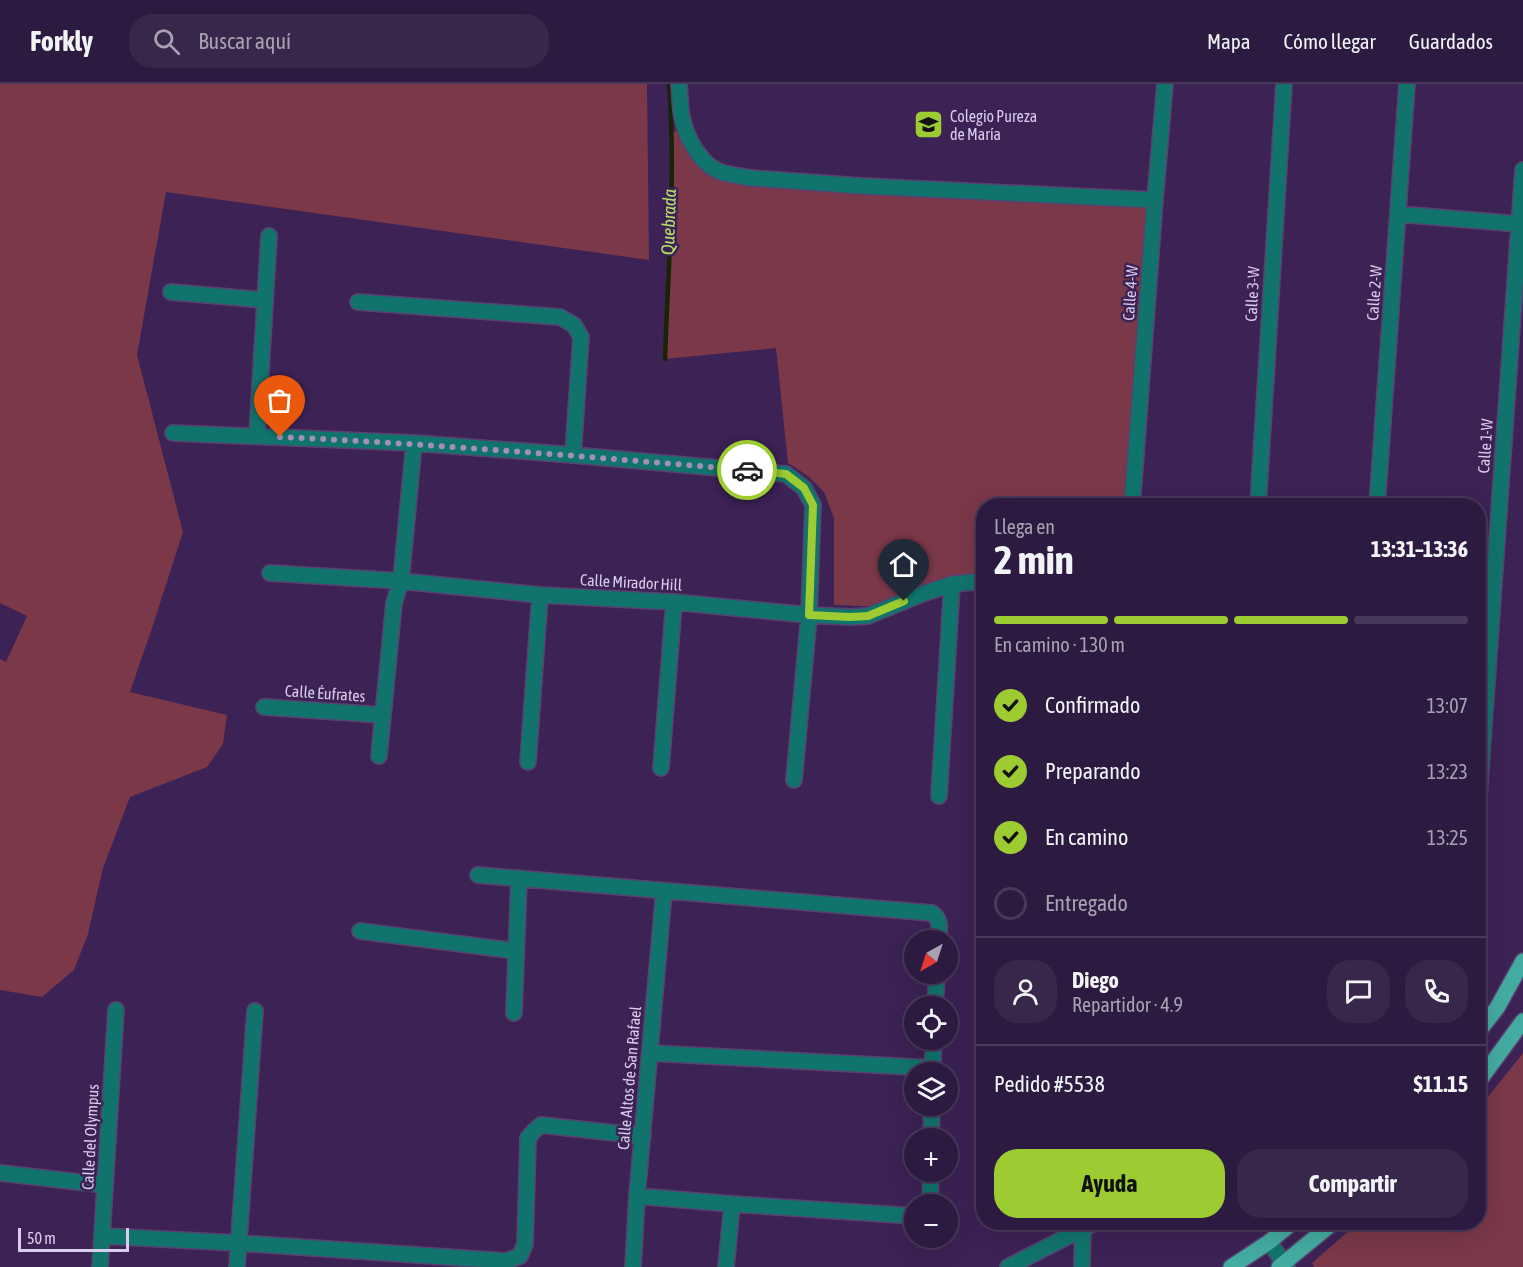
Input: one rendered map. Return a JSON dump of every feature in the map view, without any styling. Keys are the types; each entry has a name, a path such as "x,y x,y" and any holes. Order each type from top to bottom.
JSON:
{"main road":[{"path":"1486,1022 1497,1008 1523,961"},
{"path":"1486,1071 1523,1021"},
{"path":"1231,1267 1283,1230"},
{"path":"1284,1266 1325,1230"}],"street":[{"path":"679,84 681,114 685,129 695,147 710,166 720,172 735,176 861,186 1155,200"},
{"name":"Calle 4-W","path":"1133,498 1165,84"},
{"name":"Calle 3-W","path":"1258,498 1284,84"},
{"name":"Calle 2-W","path":"1378,498 1407,84"},
{"name":"Calle 1-W","path":"1486,696 1523,170"},
{"path":"1398,214 1519,224"},
{"path":"257,436 269,236"},
{"path":"171,292 264,300"},
{"path":"358,302 560,317 574,325 581,337 573,455"},
{"path":"173,433 414,443 786,474 804,488 813,505 809,615 794,780"},
{"path":"379,756 394,603 402,581 414,443"},
{"name":"Calle Mirador Hill","path":"270,573 402,581 540,595 674,602 850,617 868,616 952,584 976,582"},
{"path":"939,796 952,584"},
{"path":"528,762 540,595"},
{"path":"661,768 674,602"},
{"name":"Calle Éufrates","path":"264,707 383,715"},
{"path":"478,875 932,913 940,922 940,930"},
{"path":"514,1014 519,878"},
{"name":"Calle Altos de San Rafael","path":"633,1267 637,1196 664,891"},
{"path":"360,931 516,951"},
{"name":"Calle del Olympus","path":"100,1267 116,1010"},
{"path":"237,1267 255,1011"},
{"path":"650,1053 904,1068"},
{"path":"102,1236 238,1243 375,1259 506,1261 520,1256 525,1244 528,1138 534,1131 541,1125 642,1136"},
{"path":"0,1173 105,1185"},
{"path":"637,1196 904,1215"},
{"path":"726,1267 732,1204"},
{"path":"1008,1267 1078,1230"},
{"path":"1082,1267 1086,1230"},
{"path":"1269,1242 1284,1266"}],"shaded area":[{"path":"0,84 647,84 649,260 166,192 137,355 183,532 130,692 227,715 223,744 207,767 130,797 103,868 88,934 74,970 42,997 0,990 0,659 6,662 27,616 0,603"},
{"path":"685,129 720,172 1155,200 1134,498 976,498 976,580 884,607 834,605 834,518 824,492 808,476 788,463 776,348 665,359 673,132"},
{"path":"1523,1053 1523,1267 1314,1267 1312,1263 1350,1230 1486,1230 1486,1099"}],"waterway":[{"name":"Quebrada","path":"665,359 672,187 669,84"}],"way so far":[{"path":"280,437 414,443 747,470"}],"place":[{"name":"Colegio Pureza de María","path":"929,125"}],"route":[{"path":"747,470 786,474 804,488 813,505 809,615 868,616 904,601"}]}
